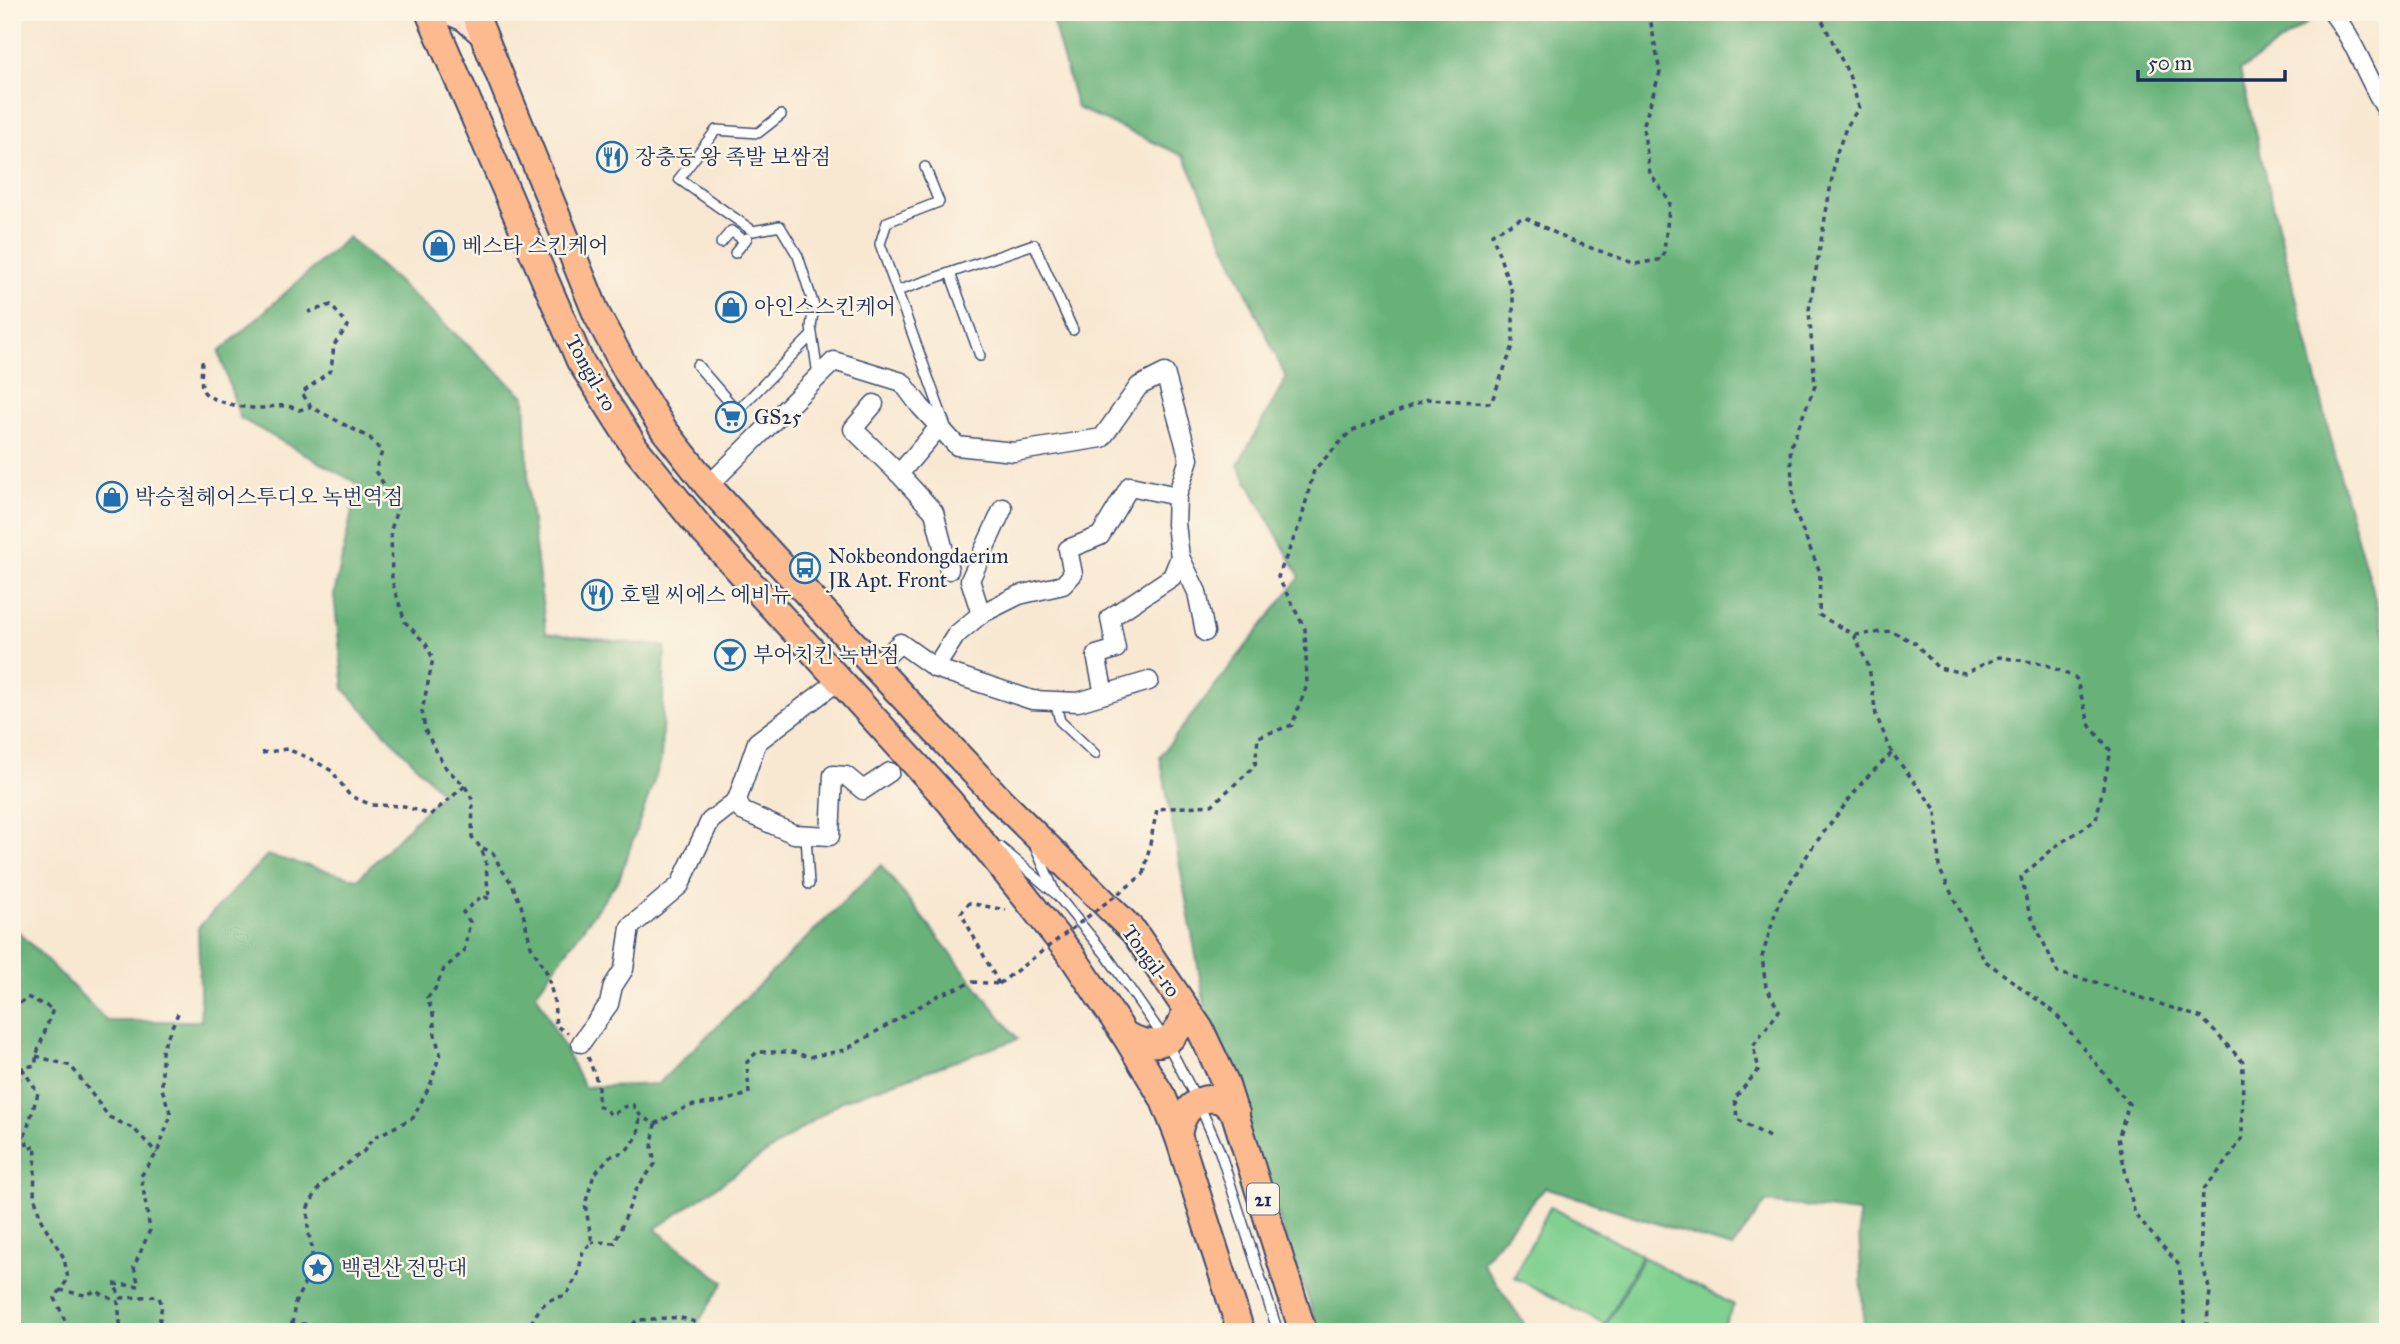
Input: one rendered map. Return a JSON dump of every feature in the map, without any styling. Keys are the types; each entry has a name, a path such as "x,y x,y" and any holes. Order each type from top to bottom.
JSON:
{"main road":[{"name":"Tongil-ro","path":"429,12 580,361 645,460 696,523 950,802 1072,956 1125,1035 1163,1098 1178,1135 1241,1332"},
{"path":"449,12 479,24"},
{"name":"Tongil-ro","path":"479,24 597,315 628,373 664,430 708,486 875,667 1025,825 1134,932 1200,1030 1219,1067 1236,1114 1303,1332"},
{"path":"1125,1035 1143,1044 1166,1041 1178,1033 1186,1009"},
{"path":"1178,1135 1186,1110 1198,1102 1212,1098 1221,1100 1236,1114"}],"street":[{"path":"2332,12 2347,32 2375,92 2388,113"},
{"path":"708,486 834,361 902,382 957,446 1014,452 1102,438 1139,386 1165,373 1189,459 1177,496 1176,524 1180,557 1196,592 1205,632"},
{"path":"874,404 853,429 900,474 934,512 949,570"},
{"path":"900,474 944,433"},
{"path":"935,668 956,635 981,614 1019,595 1063,584 1073,575 1068,549 1100,536 1130,485 1177,496"},
{"path":"981,614 970,580 1003,508"},
{"path":"1104,694 1096,655 1116,649 1110,618 1172,577 1180,557"},
{"path":"875,667 900,643 935,668 1032,700 1078,702 1149,681"},
{"path":"581,1043 609,1004 613,986 624,969 630,927 680,885 710,821 737,800 757,742 838,681"},
{"path":"737,800 742,811 794,834 830,836 833,775 846,776 863,790 890,772"}],"lane":[{"path":"753,231 679,179 716,130 758,133 781,116"},
{"path":"925,167 939,202 887,222 880,244 944,433"},
{"path":"735,253 753,231 780,226 797,256 814,306 811,327 818,377"},
{"path":"720,243 732,231 745,241"},
{"path":"897,291 1034,244 1073,330"},
{"path":"950,273 980,356"},
{"path":"697,365 737,411 812,335"},
{"path":"1055,701 1060,721 1095,754"},
{"path":"950,802 1057,895 1107,956 1166,1041 1220,1152 1280,1332"},
{"path":"1025,825 1057,895"},
{"path":"806,836 809,884"}],"path":[{"path":"655,1124 688,1106 749,1094 747,1062 757,1052 793,1052 809,1057 845,1050 939,995 973,982 999,984 1144,874 1157,809 1212,805 1255,766 1258,737 1292,726 1307,685 1306,629 1278,577 1301,521 1314,470 1350,432 1427,399 1491,403 1513,346 1513,295 1493,233 1524,217 1569,240 1636,264 1662,259 1670,201 1650,174 1643,127 1660,72 1650,18 1652,12"},
{"path":"1818,12 1849,75 1859,107 1846,128 1836,155 1809,310 1815,386 1790,448 1794,510 1820,572 1819,615 1854,635 1869,667 1876,715 1892,753 1936,810 1939,868 1984,960 2054,1013 2129,1104 2118,1138 2135,1216 2179,1265 2186,1332"},
{"path":"284,1332 292,1324 295,1303 313,1268 308,1207 327,1178 354,1160 373,1138 413,1118 431,1083 440,1053 433,1014 427,998 435,989 444,969 464,951 470,922 463,912 482,896 490,899 486,886 486,858 482,847 472,837 473,801 465,786 445,767 425,730 422,711 433,659 426,644 405,622 391,581 391,530 398,505 375,471 382,452 370,438 311,407 302,393 331,370 334,345 348,326 331,305 308,312"},
{"path":"202,361 202,388 207,396 221,402 255,408 279,404 299,410 311,407"},
{"path":"1854,635 1891,631 1915,643 1938,668 1965,673 1999,657 2044,664 2076,678 2090,726 2111,751 2096,820 2056,846 2021,877 2029,912 2058,973 2095,982 2202,1018 2243,1062 2242,1138 2203,1190 2200,1257 2210,1291 2206,1332"},
{"path":"262,753 287,749 332,771 350,796 372,805 404,806 430,815 465,786"},
{"path":"1769,1137 1737,1119 1735,1098 1759,1069 1753,1046 1779,1010 1766,987 1762,957 1779,901 1811,849 1864,780 1892,753"},
{"path":"999,984 961,913 969,903 1000,907 1009,911"},
{"path":"12,1010 27,997 53,1009 36,1056 36,1065 22,1068"},
{"path":"158,1332 162,1304 158,1296 121,1298 114,1284 139,1286 134,1267 150,1230 141,1176 158,1153 171,1115 162,1089 162,1049 179,1010"},
{"path":"36,1056 71,1066 109,1117 134,1129 158,1153"},
{"path":"12,1087 17,1087 22,1068"},
{"path":"22,1068 38,1093 25,1136 28,1149 36,1146 34,1195 41,1220 64,1258 68,1279 55,1297 70,1332"},
{"path":"526,1332 544,1303 554,1297 566,1296 578,1274 583,1252 592,1242 585,1204 594,1175 609,1157 626,1151 638,1136 640,1115"},
{"path":"60,1290 85,1295 96,1291 118,1302 121,1332"},
{"path":"626,1332 637,1320 685,1318 699,1323 704,1332"},
{"path":"292,1324 305,1324 312,1332"},
{"path":"880,1332 889,1327"}],"green space":[{"path":"1050,12 2322,12 2240,71 2346,499 2388,644 2388,1332 1864,1332 1858,1213 1766,1202 1732,1248 1545,1187 1482,1262 1530,1332 1320,1332 1208,1022 1160,756 1300,577 1238,465 1286,378 1184,156 1077,108"},
{"path":"348,237 525,397 529,498 546,633 665,647 661,761 619,879 536,993 584,1087 658,1084 881,865 1018,1039 842,1101 655,1229 724,1282 692,1332 12,1332 12,925 107,1021 201,1021 198,928 267,855 358,879 442,793 344,689 334,595 358,484 240,418 219,352"},
{"path":"1550,1207 1642,1255 1605,1325 1514,1277"},
{"path":"1643,1257 1734,1305 1720,1332 1617,1332 1606,1326"}],"place":[{"name":"장충동 왕 족발 보쌈점","path":"612,157"},
{"name":"베스타 스킨케어","path":"439,246"},
{"name":"아인스스킨케어","path":"731,307"},
{"name":"GS25","path":"731,417"},
{"name":"박승철헤어스투디오 녹번역점","path":"112,497"},
{"name":"Nokbeondongdaerim JR Apt. Front","path":"805,568"},
{"name":"호텔 씨에스 에비뉴","path":"597,595"},
{"name":"부어치킨 녹번점","path":"730,655"},
{"name":"백련산 전망대","path":"318,1268"}]}
